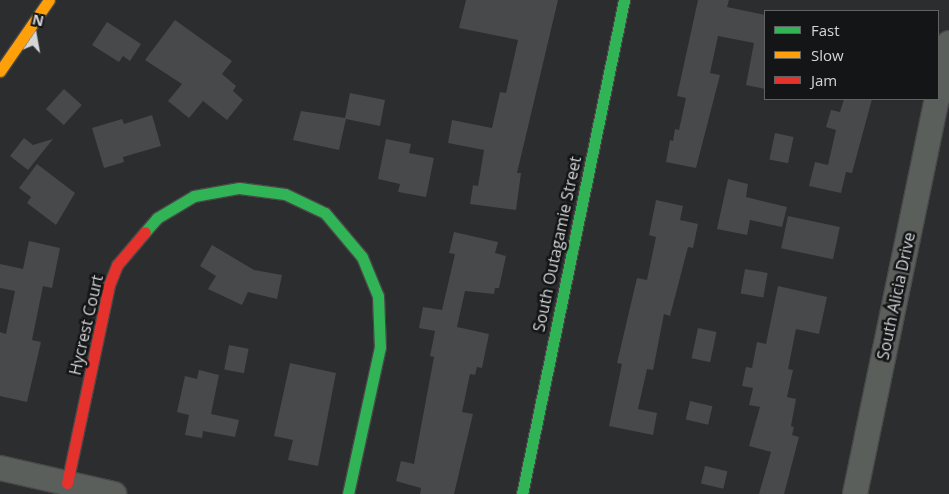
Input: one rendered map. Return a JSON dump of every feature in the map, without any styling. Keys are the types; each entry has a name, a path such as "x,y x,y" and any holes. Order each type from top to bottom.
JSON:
{"street":[{"path":"0,72 49,0"},
{"name":"South Outagamie Street","path":"522,494 624,0"},
{"name":"South Alicia Drive","path":"939,93 949,43"},
{"name":"South Alicia Drive","path":"855,494 938,100"},
{"name":"Hycrest Court","path":"67,484 110,285 117,266 157,218 194,196 238,188 285,194 325,213 351,241 376,289 381,320 380,347 348,494"},
{"path":"0,468 114,494"}],"building":[{"path":"466,0 558,0 517,173 521,173 516,210 470,204 473,185 478,186 484,150 448,143 452,120 492,128 500,92 506,93 518,40 459,28"},
{"path":"698,0 729,0 727,7 764,15 764,89 746,85 754,43 718,36 710,73 720,75 696,168 666,162 670,140 673,141 675,129 679,130 686,98 677,96"},
{"path":"175,20 232,61 222,74 236,86 233,91 243,100 227,120 203,101 189,118 168,101 182,84 145,60"},
{"path":"107,22 141,44 130,61 123,56 119,62 92,45"},
{"path":"64,89 82,105 64,125 46,109"},
{"path":"350,93 385,100 380,126 346,119 339,150 293,140 301,111 345,118"},
{"path":"844,100 872,100 852,173 846,172 841,193 809,186 815,162 828,165 836,130 826,127 831,110 840,112"},
{"path":"152,115 161,146 123,157 124,162 104,168 92,128 122,119 124,124"},
{"path":"775,133 794,137 788,163 769,159"},
{"path":"24,138 33,145 53,139 28,170 10,156"},
{"path":"386,139 411,144 409,153 434,158 426,197 398,192 400,184 378,179"},
{"path":"37,164 75,193 56,225 27,203 31,197 19,188"},
{"path":"728,179 748,184 746,197 787,207 782,227 750,220 747,235 717,229"},
{"path":"656,200 683,206 680,220 698,224 693,248 688,247 670,316 664,314 653,370 647,369 638,409 657,413 653,435 609,426 622,364 617,363 637,278 647,280 656,237 649,235"},
{"path":"788,216 840,227 833,259 781,248"},
{"path":"454,232 498,242 495,253 506,256 499,288 495,288 494,294 465,291 457,327 489,334 482,368 477,367 475,375 470,374 462,412 473,414 454,494 420,494 421,488 396,481 401,461 414,464 434,357 430,356 435,331 419,328 423,307 442,310 455,254 449,253"},
{"path":"29,241 60,248 52,288 43,286 32,340 41,342 27,402 0,396 0,332 6,334 15,291 0,288 0,264 23,269"},
{"path":"212,245 254,270 282,275 277,299 248,292 242,305 208,289 216,276 200,266"},
{"path":"745,269 768,273 763,298 741,294"},
{"path":"778,286 827,297 819,334 796,329 788,369 793,370 787,397 796,399 791,426 794,427 792,435 799,437 784,494 759,494 771,452 749,446 760,407 749,405 753,388 742,386 746,367 752,368 757,342 766,344"},
{"path":"698,328 717,332 710,362 692,358"},
{"path":"229,345 249,349 244,373 224,370"},
{"path":"290,363 336,373 318,466 288,460 293,440 274,436"},
{"path":"199,370 219,375 211,414 239,420 235,437 203,431 202,438 185,435 189,415 177,412 185,376 197,379"},
{"path":"690,401 712,406 708,425 686,420"},
{"path":"705,466 727,471 723,489 701,484"}],"traffic: fast":[{"path":"522,494 624,0"},
{"path":"145,232 157,218 194,196 239,188 285,194 325,213 362,257 378,296 380,347 348,494"}],"traffic: slow":[{"path":"0,71 49,0"}],"traffic: jam":[{"path":"67,483 109,285 117,265 145,232"}]}
